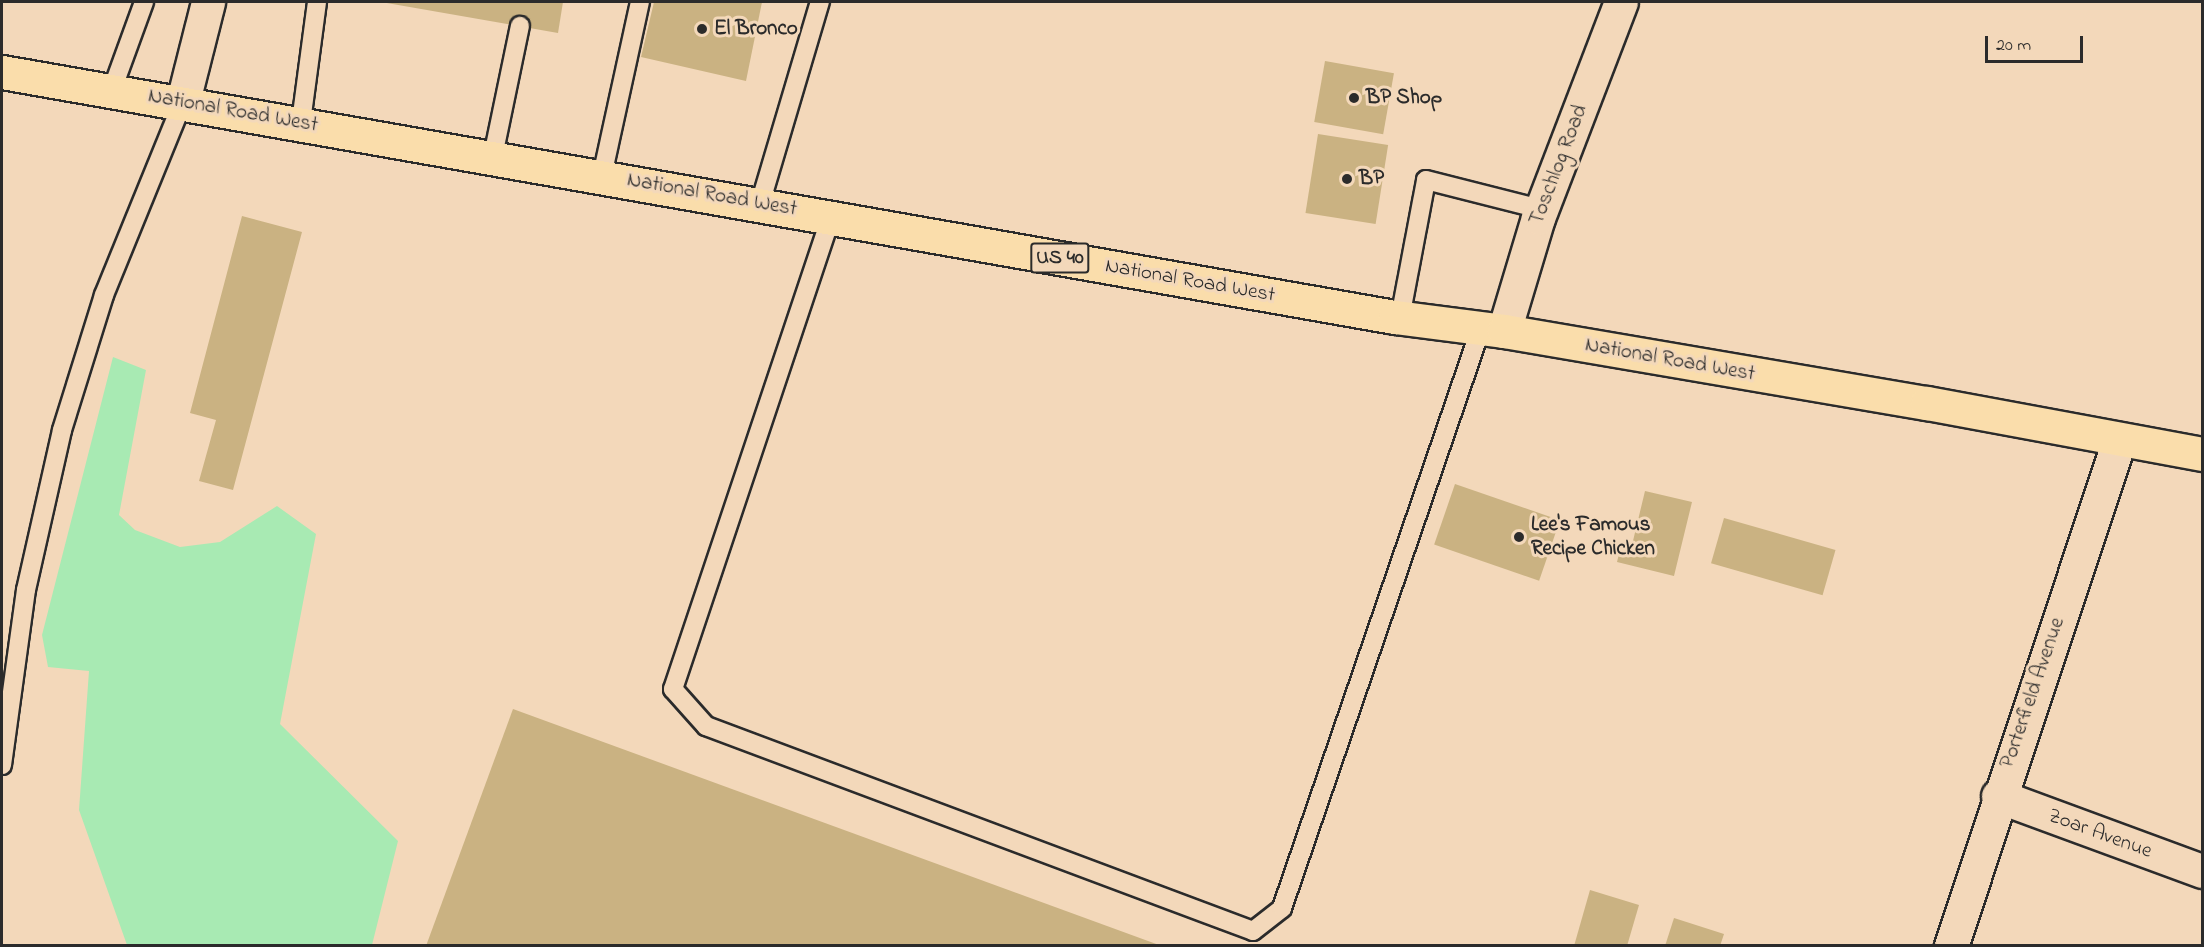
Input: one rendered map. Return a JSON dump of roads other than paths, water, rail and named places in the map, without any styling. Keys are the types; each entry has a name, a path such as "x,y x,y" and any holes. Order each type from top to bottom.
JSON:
{"main road":[{"name":"National Road West","path":"2,72 183,101 1400,318 1492,330 1928,404 2119,441 2202,454"}],"street":[{"path":"183,101 208,2"},
{"name":"Toschlog Road","path":"1492,330 1621,2"},
{"name":"Porterfield Avenue","path":"1951,945 1998,796 2119,441"},
{"name":"Zoar Avenue","path":"1998,796 2202,871"}],"lane":[{"path":"112,90 144,2"},
{"path":"301,122 317,2"},
{"path":"602,176 640,2"},
{"path":"760,204 820,2"},
{"path":"493,156 520,26"},
{"path":"2,765 26,590 62,430 104,295 183,101"},
{"path":"1400,318 1426,180 1541,209"},
{"path":"831,217 674,689 706,726 1253,931 1282,908 1492,330"}],"place":[{"name":"El Bronco","path":"702,29"},
{"name":"BP Shop","path":"1354,98"},
{"name":"BP","path":"1347,179"},
{"name":"Lee's Famous Recipe Chicken","path":"1519,537"}]}
